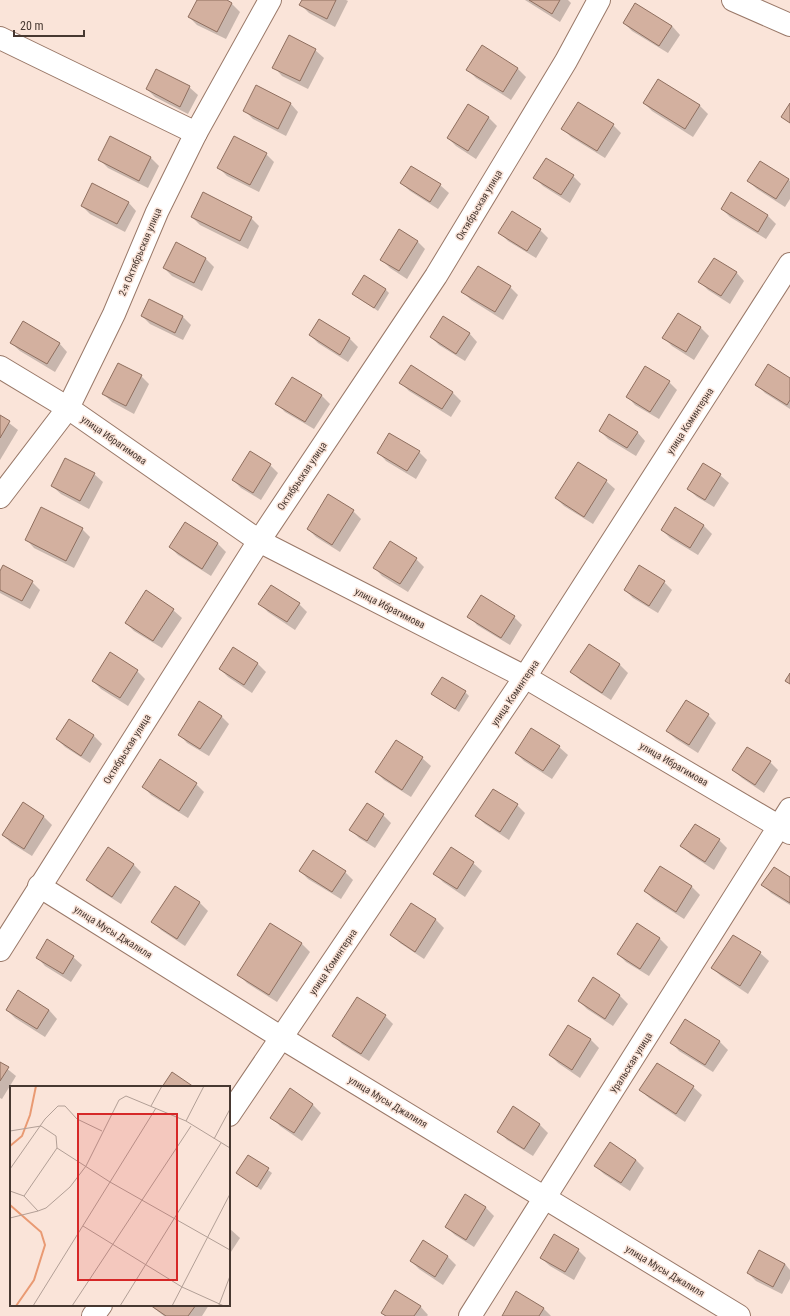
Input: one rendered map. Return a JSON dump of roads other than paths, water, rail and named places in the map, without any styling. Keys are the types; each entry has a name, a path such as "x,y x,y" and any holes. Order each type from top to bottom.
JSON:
{"street":[{"name":"2-я Октябрьская улица","path":"0,497 68,408 114,314 157,212 196,133 270,0"},
{"name":"Октябрьская улица","path":"0,950 258,541 436,276 566,61 599,0"},
{"path":"733,0 790,25"},
{"path":"0,38 196,133"},
{"name":"улица Коминтерна","path":"230,1114 526,678 790,264"},
{"name":"улица Ибрагимова","path":"0,367 68,408 258,541 526,678 787,823"},
{"name":"Уральская улица","path":"470,1316 787,823"},
{"name":"улица Мусы Джалиля","path":"39,886 282,1038 739,1316"},
{"path":"93,1316 100,1306"}]}
